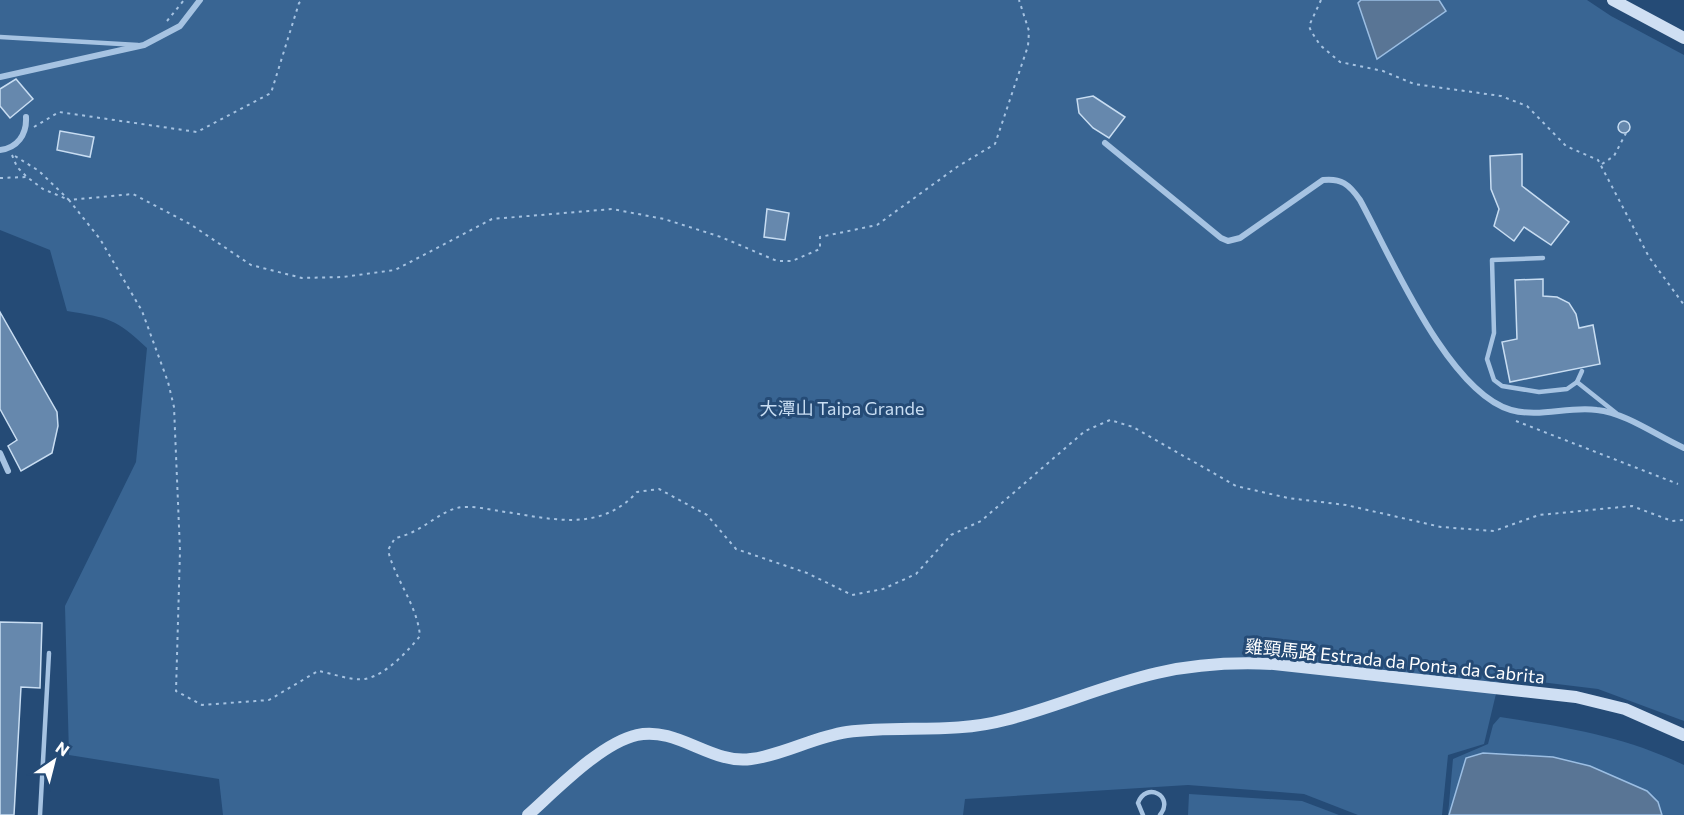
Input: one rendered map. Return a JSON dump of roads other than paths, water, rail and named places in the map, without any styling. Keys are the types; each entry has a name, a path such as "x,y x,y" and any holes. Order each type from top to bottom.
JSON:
{"street":[{"path":"0,77 144,45 180,26 200,0"},
{"path":"1613,0 1684,38"},
{"path":"0,150 9,149 21,139 26,117"},
{"path":"1105,143 1221,238 1228,241 1240,238 1323,180 1336,178 1345,183 1360,200 1436,341 1486,398 1509,410 1531,414 1588,409 1616,412 1684,448"},
{"path":"0,453 8,471"},
{"name":"雞頸馬路 Estrada da Ponta da Cabrita","path":"528,815 585,765 619,743 637,735 672,738 725,757 752,759 810,740 844,732 980,726 1155,674 1207,664 1274,664 1576,697 1625,709 1684,735"}],"lane":[{"path":"0,37 144,45"},
{"path":"1543,258 1491,260 1494,333 1487,359 1488,367 1494,380 1502,386 1525,391 1549,392 1567,389 1577,382 1582,371"},
{"path":"1577,382 1616,412"},
{"path":"40,815 49,653"},
{"path":"1143,815 1138,808 1140,799 1150,792 1162,796 1165,804 1164,814"}],"park label":[{"name":"大潭山 Taipa Grande","path":"842,408"}]}
